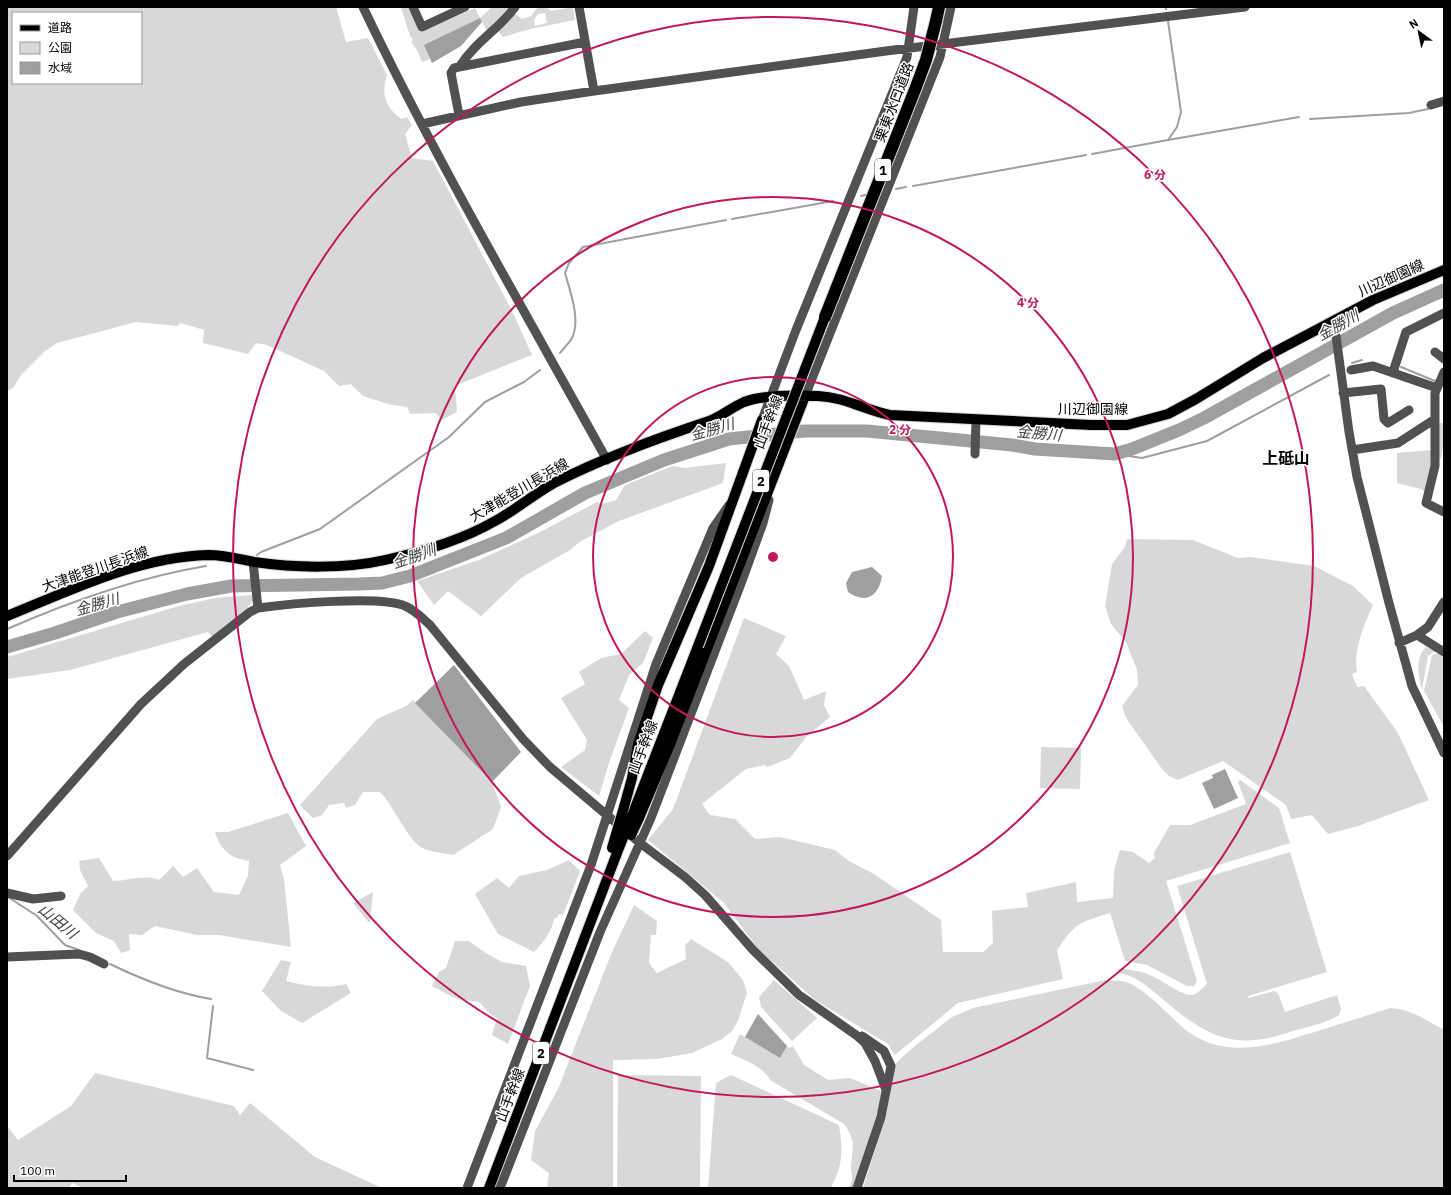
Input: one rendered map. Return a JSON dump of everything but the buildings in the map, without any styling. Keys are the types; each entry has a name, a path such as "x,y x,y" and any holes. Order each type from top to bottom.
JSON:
{"highway":[{"name":"栗東水口道路","path":"824,317 916,87 926,60 939,7"}],"main road":[{"name":"川辺御園線","path":"805,396 831,396 875,412 890,415 1108,426 1127,425 1168,414 1196,399 1263,358 1332,325 1373,300 1444,270"},
{"name":"山手幹線","path":"489,1188 617,853 636,816 698,646 824,317"},
{"name":"大津能登川長浜線","path":"7,616 99,579 150,563 173,559 208,555 226,556 253,564 316,566 381,561 414,553 469,534 496,521 552,485 678,430 717,418 745,402 770,398 805,396"},
{"path":"636,816 671,742 805,396"},
{"path":"585,938 617,853 624,807 638,744 652,701 709,566 762,420"}],"street":[{"path":"363,7 422,124 530,324 607,460"},
{"path":"413,7 422,27 465,7"},
{"path":"460,66 466,55 509,15 515,7"},
{"path":"580,7 594,92"},
{"path":"762,420 893,93 909,48 914,7"},
{"path":"805,396 940,57 951,7"},
{"path":"422,124 521,102 909,48 1245,7"},
{"path":"459,115 451,73 454,68 585,42"},
{"path":"1430,105 1444,101"},
{"path":"1393,372 1406,332 1444,313"},
{"path":"1332,325 1339,360 1357,477 1399,643 1416,695 1444,753"},
{"path":"1435,352 1444,359"},
{"path":"1351,370 1372,366 1440,386"},
{"path":"1444,372 1440,386 1435,419 1435,466 1426,503 1444,512"},
{"path":"1343,392 1381,388 1385,421 1388,424 1409,410"},
{"path":"1352,450 1398,443 1435,419"},
{"path":"975,454 976,420"},
{"path":"500,1188 600,932 654,812 763,523 773,481"},
{"path":"467,1188 591,865 656,664 713,528 733,500"},
{"path":"253,564 258,604"},
{"path":"7,856 141,704 184,664 258,604 278,605 366,601 404,605 430,625 523,739 550,767 640,843 685,877 705,895 753,950 799,995 865,1043 875,1061 886,1090"},
{"path":"1399,643 1417,635 1428,627 1444,602"},
{"path":"1417,635 1444,652"},
{"path":"7,893 33,899 61,896"},
{"path":"7,957 79,954 90,957 104,964"},
{"path":"856,1035 862,1036 884,1051 891,1066 881,1117 857,1188"}],"green space":[{"path":"7,7 336,7 346,42 368,38 387,75 384,88 388,105 401,119 407,117 412,125 405,134 412,158 433,161 513,313 532,355 457,385 455,387 457,412 442,420 435,413 410,414 407,407 388,404 363,396 351,384 339,386 324,371 267,345 256,343 248,354 203,343 204,330 180,323 178,326 136,322 57,343 44,352 22,374 13,388 7,391"},
{"path":"401,7 408,7 421,32 475,8 480,18 425,45 430,59 422,62 417,50 411,42 413,40 410,36"},
{"path":"492,7 510,7 487,31 480,18"},
{"path":"538,7 546,7 551,11 573,7 575,20 530,29 503,37 498,31 514,13 522,19 531,16","holes":["545,13 547,23 535,26 534,20 538,14"]},
{"path":"1439,423 1444,423 1444,443 1441,458 1439,458"},
{"path":"1431,450 1432,461 1425,492 1421,489 1397,483 1397,453"},
{"path":"726,463 723,483 619,521 581,541 570,550 521,578 481,616 448,591 434,605 417,581 479,560 538,533 597,502 602,504 616,500 625,485 672,466 685,468"},
{"path":"1127,539 1193,540 1238,558 1251,557 1314,566 1353,586 1373,605 1358,646 1356,664 1357,672 1352,674 1357,687 1364,686 1398,733 1429,800 1358,826 1328,834 1312,815 1291,819 1286,805 1223,761 1178,780 1169,776 1162,769 1126,718 1122,706 1138,685 1137,670 1126,642 1111,624 1105,606 1112,564 1125,547"},
{"path":"252,595 253,601 237,620 212,637 208,632 70,670 7,679 7,657 179,606 215,598"},
{"path":"744,618 786,636 776,654 789,666 804,700 826,691 824,705 830,717 806,737 790,758 767,767 765,765 746,769 702,804 710,815 735,819 755,839 780,837 835,850 849,861 874,874 941,920 943,952 983,952 993,943 992,911 1028,907 1026,893 1076,882 1077,902 1113,898 1114,870 1120,850 1133,852 1149,863 1155,858 1154,853 1170,825 1190,825 1246,804 1238,782 1240,780 1279,808 1290,843 1166,881 1197,981 1194,986 1187,986 1147,965 1125,961 1110,913 1091,919 1079,925 1063,941 1057,950 1063,979 958,1003 895,1055 888,1044 815,1000 758,949 724,903 648,840 673,809"},
{"path":"645,631 653,638 643,663 629,675 619,700 629,708 599,796 561,767 585,750 587,740 561,698 585,684 579,672 601,658 621,654"},
{"path":"1426,647 1435,651 1428,656 1422,690 1418,667 1420,656"},
{"path":"1439,653 1444,656 1444,727 1424,691 1432,655"},
{"path":"413,700 492,782 501,807 493,829 453,855 425,849 416,844 380,792 363,792 355,805 346,808 344,803 329,805 322,815 313,818 300,805 377,719 406,706"},
{"path":"1041,747 1081,748 1080,789 1040,788"},
{"path":"288,813 306,846 280,865 284,879 291,947 219,935 197,935 155,926 142,935 129,934 130,950 121,953 114,941 96,933 73,910 80,894 88,886 80,870 79,861 99,858 113,881 142,878 154,878 159,880 173,866 183,877 197,868 214,892 239,895 248,876 249,861 229,854 220,844 215,832 228,832"},
{"path":"1290,852 1327,972 1248,996 1249,998 1274,991 1278,993 1285,1012 1337,995 1341,1009 1339,1015 1322,1023 1269,1038 1234,1040 1205,1030 1140,982 1130,976 1118,973 1118,969 1140,972 1148,974 1188,995 1198,992 1207,984 1177,886"},
{"path":"569,860 580,871 563,915 559,914 557,918 554,918 552,927 541,945 534,952 498,934 475,894 497,878 509,888 519,876 547,870"},
{"path":"373,892 370,924 353,903"},
{"path":"634,905 657,921 656,935 651,935 649,963 657,973 686,959 685,945 691,939 728,962 743,980 747,993 738,1021 732,1031 722,1039 692,1053 657,1059 613,1060 613,1188 547,1188 549,1173 531,1160 535,1131 558,1089 612,952"},
{"path":"455,941 469,941 484,952 502,962 526,966 530,986 508,1044 492,1035 497,1018 491,1015 479,1002 457,999 432,986 439,972 446,968"},
{"path":"281,960 291,962 286,981 316,986 338,986 346,984 351,993 302,1023 281,1011 262,991"},
{"path":"774,980 817,1018 792,1041 761,1007 759,997"},
{"path":"1105,980 1123,981 1133,985 1141,990 1187,1031 1203,1040 1235,1048 1268,1045 1285,1041 1390,1008 1405,1010 1444,1030 1444,1188 863,1188 887,1112 894,1066 916,1045 952,1017 973,1008"},
{"path":"740,1034 780,1058 787,1046 789,1048 793,1046 804,1065 828,1080 850,1078 881,1091 880,1105 853,1188 845,1188 850,1186 852,1179 851,1168 853,1144 844,1124 770,1080 758,1067 731,1054"},
{"path":"95,1073 234,1106 240,1115 250,1103 315,1157 382,1188 83,1188 72,1183 69,1188 7,1188 7,1126 18,1140 71,1106"},
{"path":"618,1075 701,1076 700,1188 617,1188"},
{"path":"731,1075 839,1125 841,1157 838,1172 831,1188 708,1188 716,1083"}],"water":[{"path":"480,18 482,22 461,46 432,63 424,45"},
{"path":"872,567 882,576 875,593 866,598 861,598 848,592 846,583 852,572"},
{"path":"454,665 521,752 492,782 415,703"},
{"path":"1225,769 1238,798 1214,809 1202,783 1213,778 1212,775"},
{"path":"758,1014 787,1046 780,1058 745,1037"}],"waterway":[{"path":"1092,154 1168,140 1177,127 1181,112 1168,21"},
{"path":"1310,119 1409,113 1428,109"},
{"path":"1168,140 1299,117"},
{"path":"913,186 1086,155"},
{"path":"896,189 906,187"},
{"path":"861,196 869,194"},
{"path":"732,219 833,201"},
{"path":"560,353 572,338 575,323 574,306 565,273 569,263 583,247 726,220"},
{"name":"金勝川","path":"7,647 55,633 117,612 187,594 231,586 382,583 410,576 506,538 585,493 664,460 729,439 804,431 867,431 1012,445 1035,449 1115,454 1132,449 1179,430 1204,418 1393,313 1444,290"},
{"path":"1352,363 1362,360"},
{"path":"1401,367 1435,381"},
{"path":"257,555 261,552 320,529 449,437 485,402 524,382 540,370"},
{"path":"1115,454 1142,458 1207,441 1329,375"},
{"path":"7,629 55,609 130,584 206,566"},
{"name":"山田川","path":"8,897 37,916 65,945 79,950"},
{"name":"山田川","path":"110,964 159,985 211,999"},
{"name":"山田川","path":"213,1006 207,1058 253,1070"}],"district":[{"name":"上砥山","path":"1286,458"}]}
